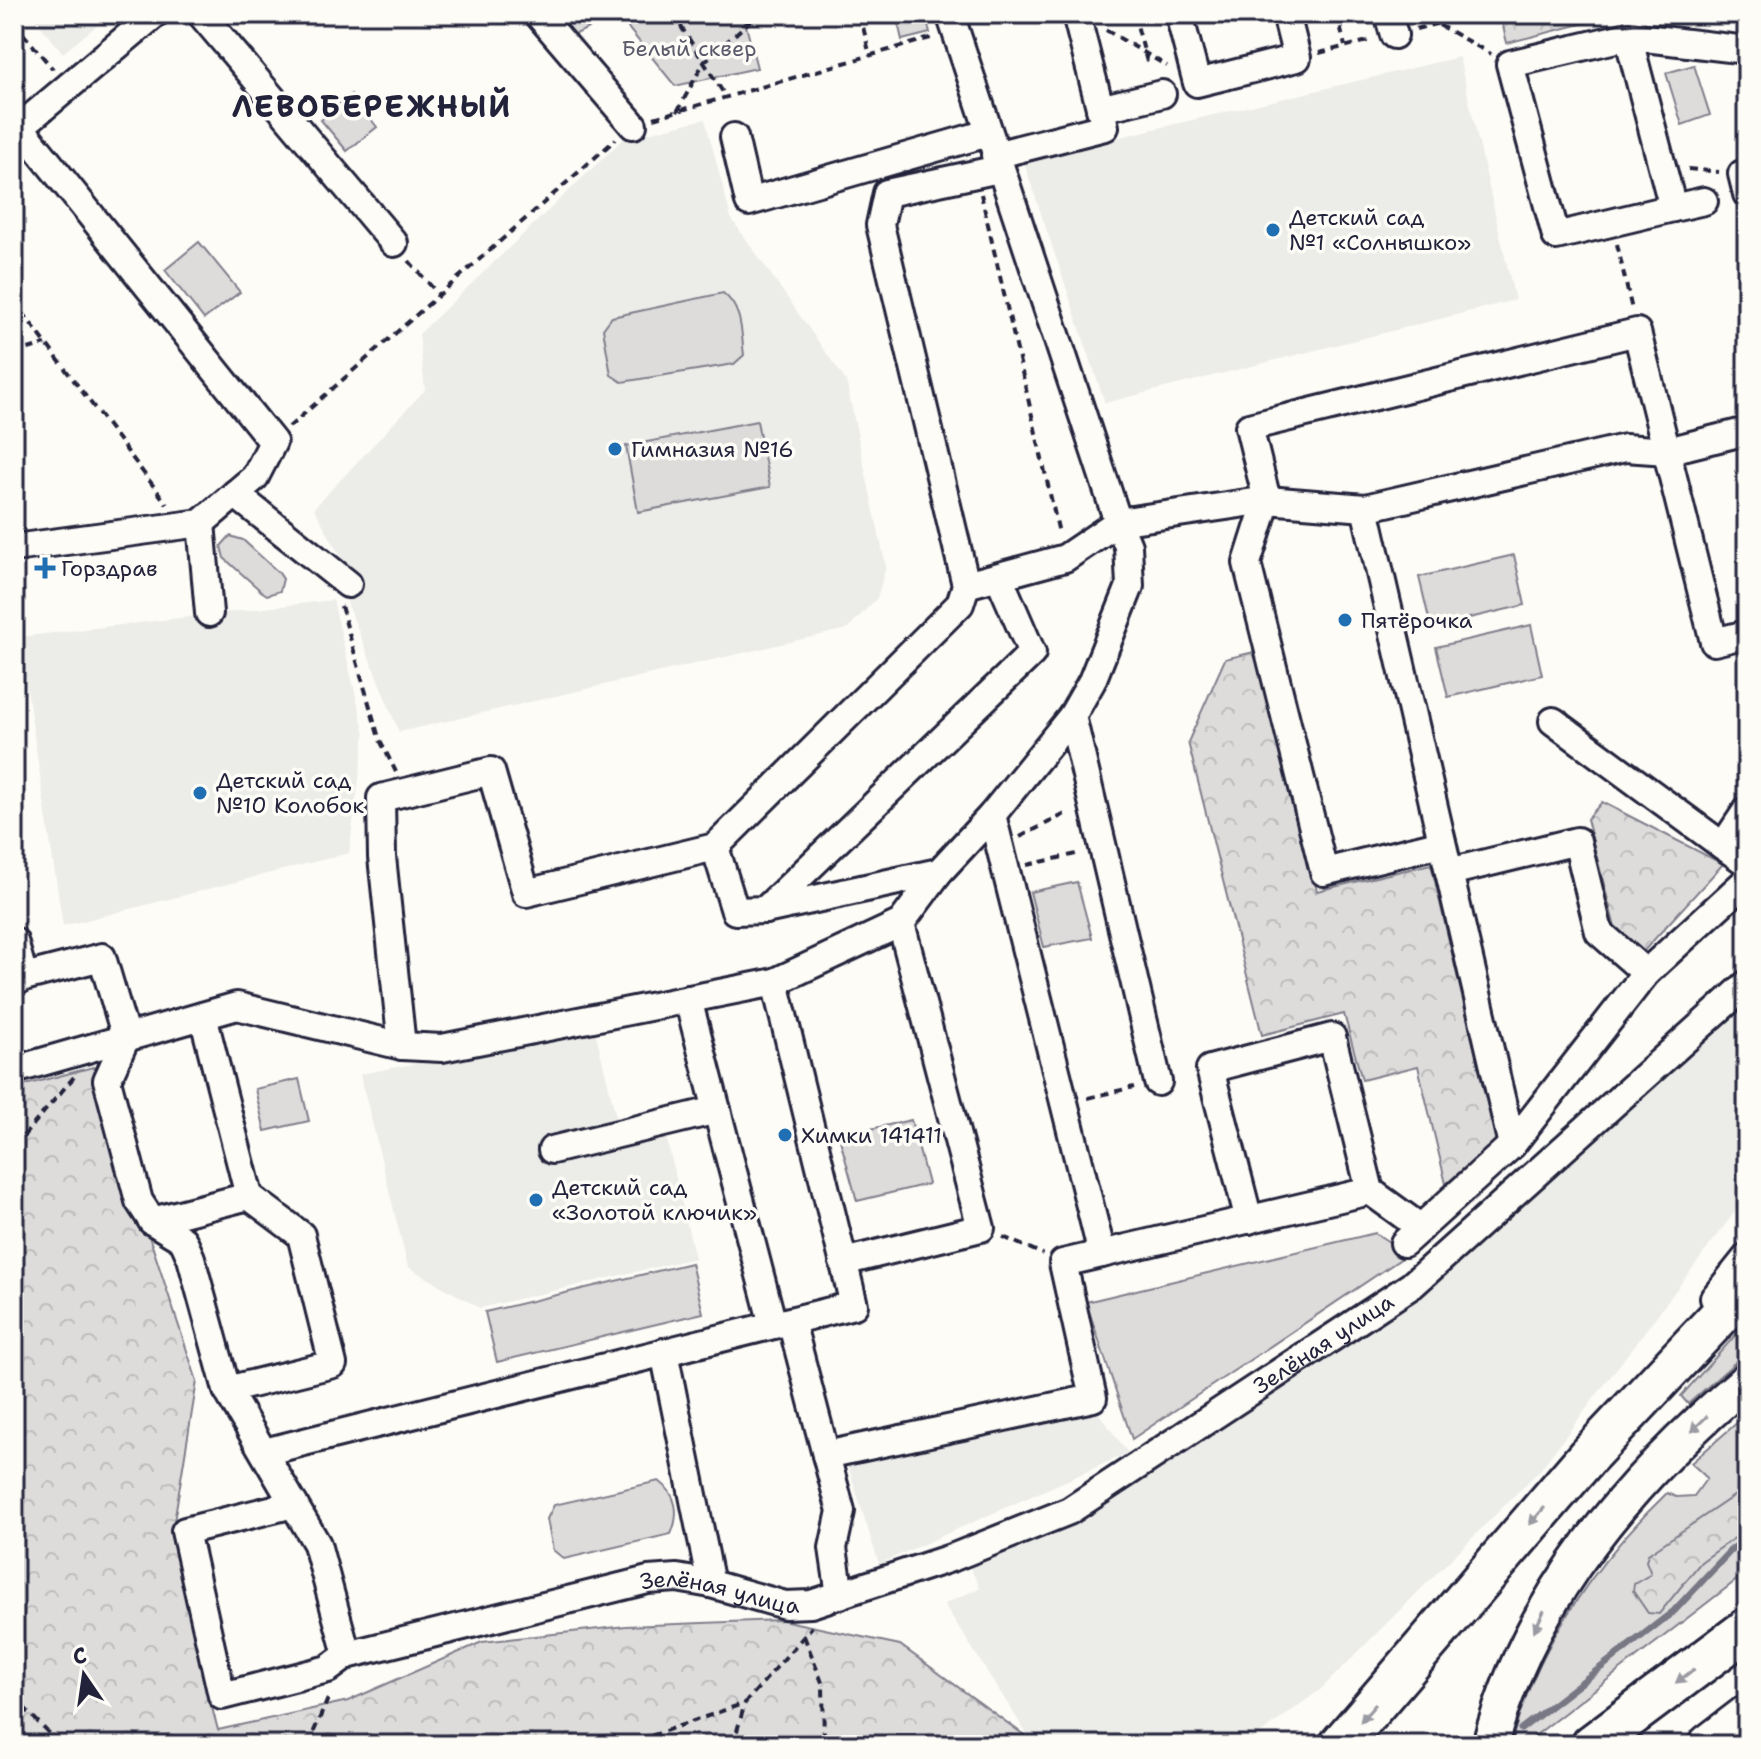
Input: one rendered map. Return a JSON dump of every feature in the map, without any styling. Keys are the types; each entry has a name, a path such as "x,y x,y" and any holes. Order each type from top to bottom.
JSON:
{"highway":[{"path":"1340,1745 1588,1456 1747,1287"},
{"path":"1592,1745 1747,1629"},
{"path":"1709,1745 1747,1716"},
{"path":"1737,1745 1747,1735"}],"main road":[{"path":"1490,1745 1516,1667 1545,1608 1597,1531 1652,1469 1747,1380"}],"street":[{"path":"14,548 192,524 255,477 273,442 17,129 155,14"},
{"path":"201,14 394,243"},
{"path":"538,14 633,125"},
{"path":"734,137 749,202 990,157 1105,127 1076,14"},
{"path":"1179,14 1197,83 1297,58 1286,14"},
{"path":"14,1070 237,1006 402,1046 442,1048 775,982 901,923 939,872 992,815 1072,716 1098,667 1130,586 1128,546 990,157 953,22"},
{"path":"1628,36 1673,208"},
{"path":"1704,201 1556,236 1510,64 1628,36 1747,50"},
{"path":"1100,109 1162,94"},
{"path":"402,1046 382,857 381,798 491,771 526,893 715,847 960,604 966,585 880,225 887,193 990,157"},
{"path":"1442,843 1324,872 1247,563 1267,500 1249,427 1637,332 1714,642 1747,634"},
{"path":"966,585 1065,558 1118,522 1267,500 1365,508 1625,448 1667,451 1747,431"},
{"path":"235,494 344,581"},
{"path":"1365,508 1512,1145"},
{"path":"192,524 209,613"},
{"path":"765,910 1032,653 999,577"},
{"path":"1072,716 1158,1082"},
{"path":"1553,721 1747,863"},
{"path":"1723,846 1747,810"},
{"path":"992,815 1102,1254"},
{"path":"1449,872 1577,841 1599,932 1646,973"},
{"path":"715,847 735,911 765,910 939,872"},
{"path":"1249,1220 1210,1069 1332,1037 1370,1191 1412,1235 1512,1145 1646,973 1747,880"},
{"path":"843,1262 981,1228 901,923"},
{"path":"14,941 19,980 102,957 114,1041 107,1080 139,1201 152,1221 183,1240 191,1258 227,1390 317,1544 347,1655"},
{"path":"264,1452 854,1305 775,982"},
{"name":"Зелёная улица","path":"294,1504 185,1531 222,1696 328,1669 347,1655 648,1580 677,1578 711,1584 785,1605 811,1604 954,1557 1069,1511 1412,1285 1747,984"},
{"path":"688,999 717,1110 841,1511 833,1548 840,1595"},
{"path":"203,1016 249,1196 301,1235 333,1364 227,1390"},
{"path":"552,1150 717,1110"},
{"path":"826,1455 1093,1398 1063,1263 1370,1191"},
{"path":"152,1221 249,1196"},
{"path":"1588,1456 1747,1257"},
{"path":"664,1352 711,1584"}],"path":[{"path":"673,14 726,97"},
{"path":"677,112 704,62 760,14 787,14"},
{"path":"860,14 870,56"},
{"path":"1134,14 1147,62"},
{"path":"1337,14 1345,46"},
{"path":"273,442 633,125 870,56 953,22"},
{"path":"14,23 68,87"},
{"path":"1436,24 1510,64"},
{"path":"1105,29 1197,83"},
{"path":"990,157 1065,558"},
{"path":"1662,167 1745,181"},
{"path":"1612,223 1637,332"},
{"path":"394,243 439,295"},
{"path":"14,301 192,524"},
{"path":"14,353 46,344"},
{"path":"344,581 338,595 379,738 406,792"},
{"path":"999,844 1030,834 1091,799"},
{"path":"1006,870 1103,848"},
{"path":"14,1147 114,1041"},
{"path":"981,1228 1063,1263"},
{"path":"733,1745 745,1703 840,1595"},
{"path":"804,1636 823,1685 824,1745"},
{"path":"308,1745 347,1655"},
{"path":"14,1697 60,1745"},
{"path":"625,1745 745,1703"}],"shaded area":[{"path":"31,14 111,14 63,53"},
{"name":"Детский сад №1 «Солнышко»","path":"1459,57 1515,300 1105,403 1023,160"},
{"name":"Гимназия №16","path":"705,119 731,218 846,381 886,567 877,598 847,629 399,732 342,590 353,579 314,508 425,390 419,334 623,139"},
{"name":"Детский сад №10 Колобок","path":"333,600 365,734 349,853 63,926 19,637"},
{"path":"1747,1000 1747,1196 1540,1470 1321,1689 1245,1745 1034,1745 944,1604 980,1588 968,1563 1087,1505 1414,1300"},
{"name":"Детский сад «Золотой ключик»","path":"595,1030 622,1142 665,1132 695,1258 480,1308 408,1267 360,1074"},
{"path":"1094,1407 1128,1453 879,1564 848,1466"}],"green space":[{"name":"Белый сквер","path":"554,14 617,14 572,36"},
{"name":"Белый сквер","path":"617,14 743,14 757,68 675,86"},
{"path":"896,14 925,14 930,33 902,40"},
{"path":"1500,14 1620,14 1507,43"},
{"path":"1694,65 1710,115 1682,125 1666,73"},
{"path":"351,94 377,127 347,151 321,120"},
{"path":"199,242 240,292 204,319 165,270"},
{"path":"723,293 738,314 741,329 744,355 734,364 622,382 611,375 603,329 612,317"},
{"path":"757,421 770,487 638,512 626,446"},
{"path":"230,536 243,540 279,573 283,579 280,591 267,595 224,558 221,546"},
{"path":"1514,555 1525,605 1431,627 1419,577"},
{"path":"1531,625 1542,675 1448,697 1436,647"},
{"path":"1258,651 1317,891 1431,864 1496,1141 1446,1184 1418,1066 1362,1080 1344,1014 1262,1035 1188,742 1225,659"},
{"path":"1602,802 1723,864 1641,954 1618,939 1587,819"},
{"path":"1077,882 1092,938 1044,947 1030,892"},
{"path":"93,1067 197,1381 172,1534 218,1730 348,1701 482,1642 626,1626 782,1620 900,1645 1024,1735 1028,1745 14,1745 14,1088"},
{"path":"299,1079 309,1121 265,1131 255,1089"},
{"path":"911,1120 928,1184 857,1201 839,1136"},
{"path":"1375,1233 1408,1254 1132,1439 1086,1302"},
{"path":"691,1263 703,1313 497,1362 485,1312"},
{"path":"1747,1322 1747,1352 1688,1404 1681,1396"},
{"path":"1747,1414 1747,1572 1523,1745 1511,1745 1535,1675 1571,1608 1593,1577 1616,1547 1667,1493 1676,1497 1694,1496 1707,1478 1691,1463"},
{"path":"659,1481 670,1492 675,1505 671,1534 564,1559 553,1550 547,1519 554,1505"},
{"path":"1747,1487 1747,1529 1701,1562 1659,1614 1648,1613 1633,1591 1634,1584 1651,1574 1646,1561 1648,1554"}],"waterway":[{"path":"1521,1729 1674,1611 1731,1550 1747,1539"}],"place":[{"name":"Детский сад №1 «Солнышко»","path":"1273,230"},
{"name":"Гимназия №16","path":"615,449"},
{"name":"Горздрав","path":"45,568"},
{"name":"Пятёрочка","path":"1345,620"},
{"name":"Детский сад №10 Колобок","path":"200,793"},
{"name":"Химки 141411","path":"785,1135"},
{"name":"Детский сад «Золотой ключик»","path":"536,1200"}],"district":[{"name":"ЛЕВОБЕРЕЖНЫЙ","path":"372,107"}]}
